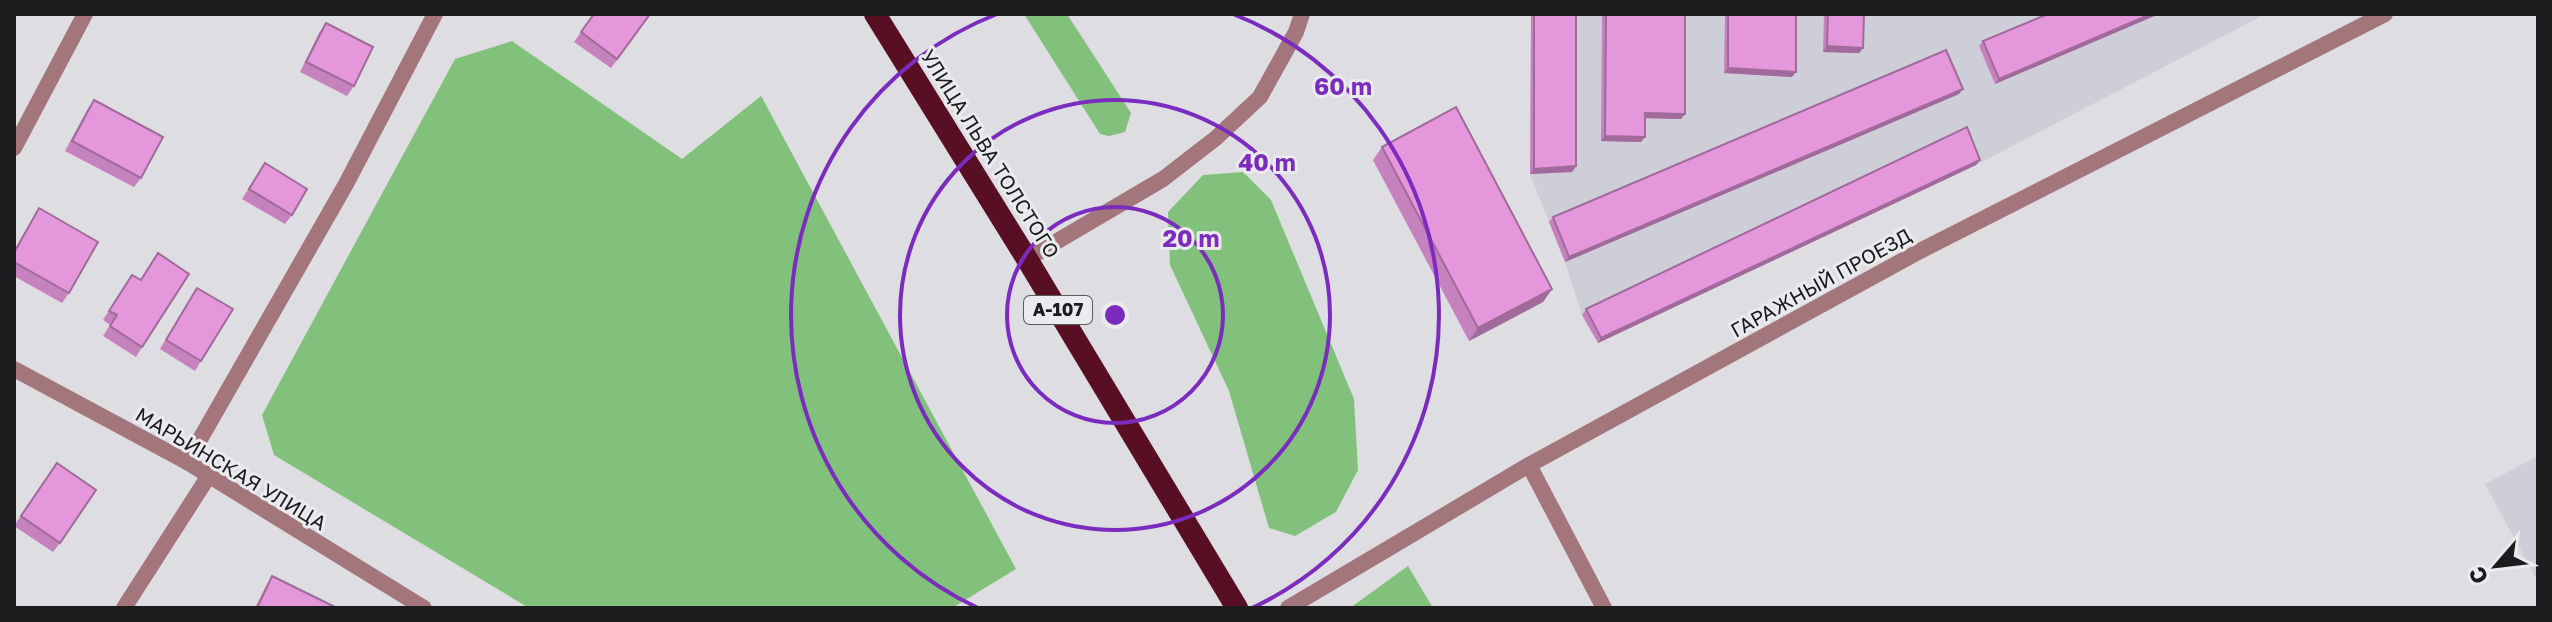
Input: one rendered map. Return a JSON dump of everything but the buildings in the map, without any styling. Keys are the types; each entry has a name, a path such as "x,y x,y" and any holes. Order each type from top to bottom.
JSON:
{"highway":[{"name":"УЛИЦА ЛЬВА ТОЛСТОГО","path":"875,14 1237,608"}],"street":[{"path":"14,148 85,14"},
{"path":"187,462 346,184 435,14"},
{"path":"1027,259 1163,179 1216,138 1260,97 1296,32 1302,14"},
{"name":"ГАРАЖНЫЙ ПРОЕЗД","path":"1288,608 1529,465 1920,251 2385,14"},
{"name":"МАРЬИНСКАЯ УЛИЦА","path":"14,369 187,462 424,608"},
{"path":"1529,465 1604,608"},
{"path":"124,608 208,477"}],"shaded area":[{"path":"1531,14 2261,14 1976,165 1598,343 1582,315 1530,174"},
{"path":"2538,456 2538,582 2485,484"}],"green space":[{"path":"1024,14 1067,14 1131,113 1125,132 1109,136 1100,134"},
{"path":"512,41 682,159 761,96 1016,569 952,608 529,608 274,455 262,415 455,59"},
{"path":"1243,172 1271,200 1354,399 1358,470 1336,512 1295,536 1269,528 1229,391 1170,265 1168,212 1203,175"},
{"path":"1408,566 1433,608 1350,608"}]}
